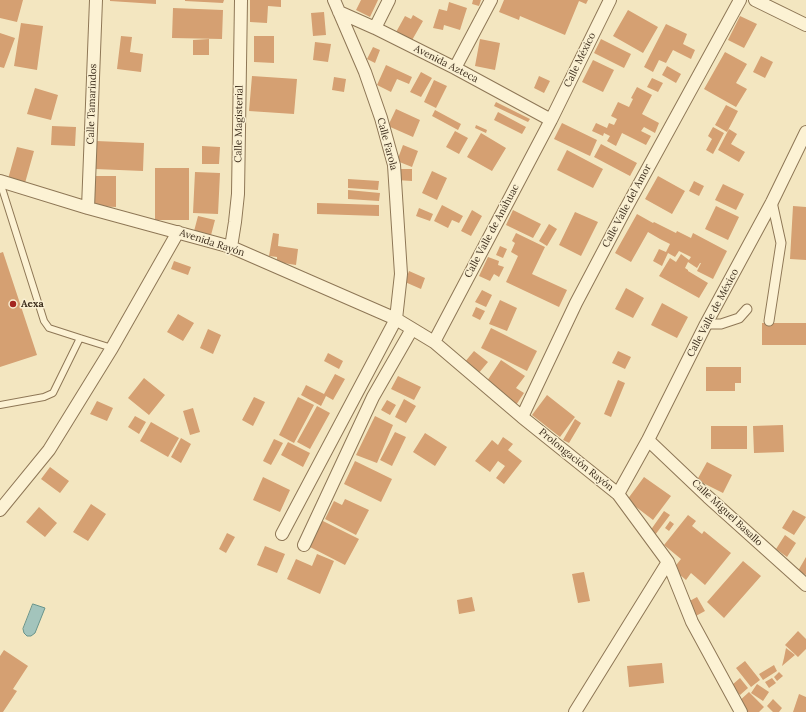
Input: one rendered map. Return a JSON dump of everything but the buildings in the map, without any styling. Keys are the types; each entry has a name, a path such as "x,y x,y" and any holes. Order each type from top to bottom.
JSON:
{"street":[{"name":"Calle Tamarindos","path":"88,208 96,0"},
{"name":"Calle Magisterial","path":"231,247 236,222 238,194 241,0"},
{"name":"Calle Farola","path":"282,534 396,319 402,274 394,165 381,118 365,72 334,0"},
{"path":"375,28 389,0"},
{"path":"455,68 491,0"},
{"name":"Calle México","path":"551,120 610,0"},
{"name":"Calle Valle del Amor","path":"522,417 576,303 740,0"},
{"path":"755,0 806,25"},
{"name":"Avenida Azteca","path":"339,12 375,28 455,68 551,120"},
{"name":"Calle Valle de Anáhuac","path":"434,342 551,120"},
{"name":"Calle Valle de México","path":"618,494 648,440 706,324 772,202 806,132"},
{"name":"Avenida Rayón","path":"0,182 231,247 396,319 434,342"},
{"path":"769,321 781,243 772,202"},
{"path":"0,510 49,450 112,348 178,232"},
{"path":"706,324 721,324 739,318 747,309"},
{"path":"304,545 373,397 412,329"},
{"name":"Prolongación Rayón","path":"434,342 522,417 618,494 668,562 692,622 741,712"},
{"path":"359,390 373,397"},
{"name":"Calle Miguel Basallo","path":"648,440 708,497 806,585"},
{"path":"575,712 668,562"}],"lane":[{"path":"0,182 44,321 49,328 112,348"},
{"path":"0,405 44,397 52,393 80,338"}],"water":[{"path":"33,604 45,608 35,633 31,636 27,636 23,629"}],"place":[{"name":"Aexa","path":"13,304"}]}
